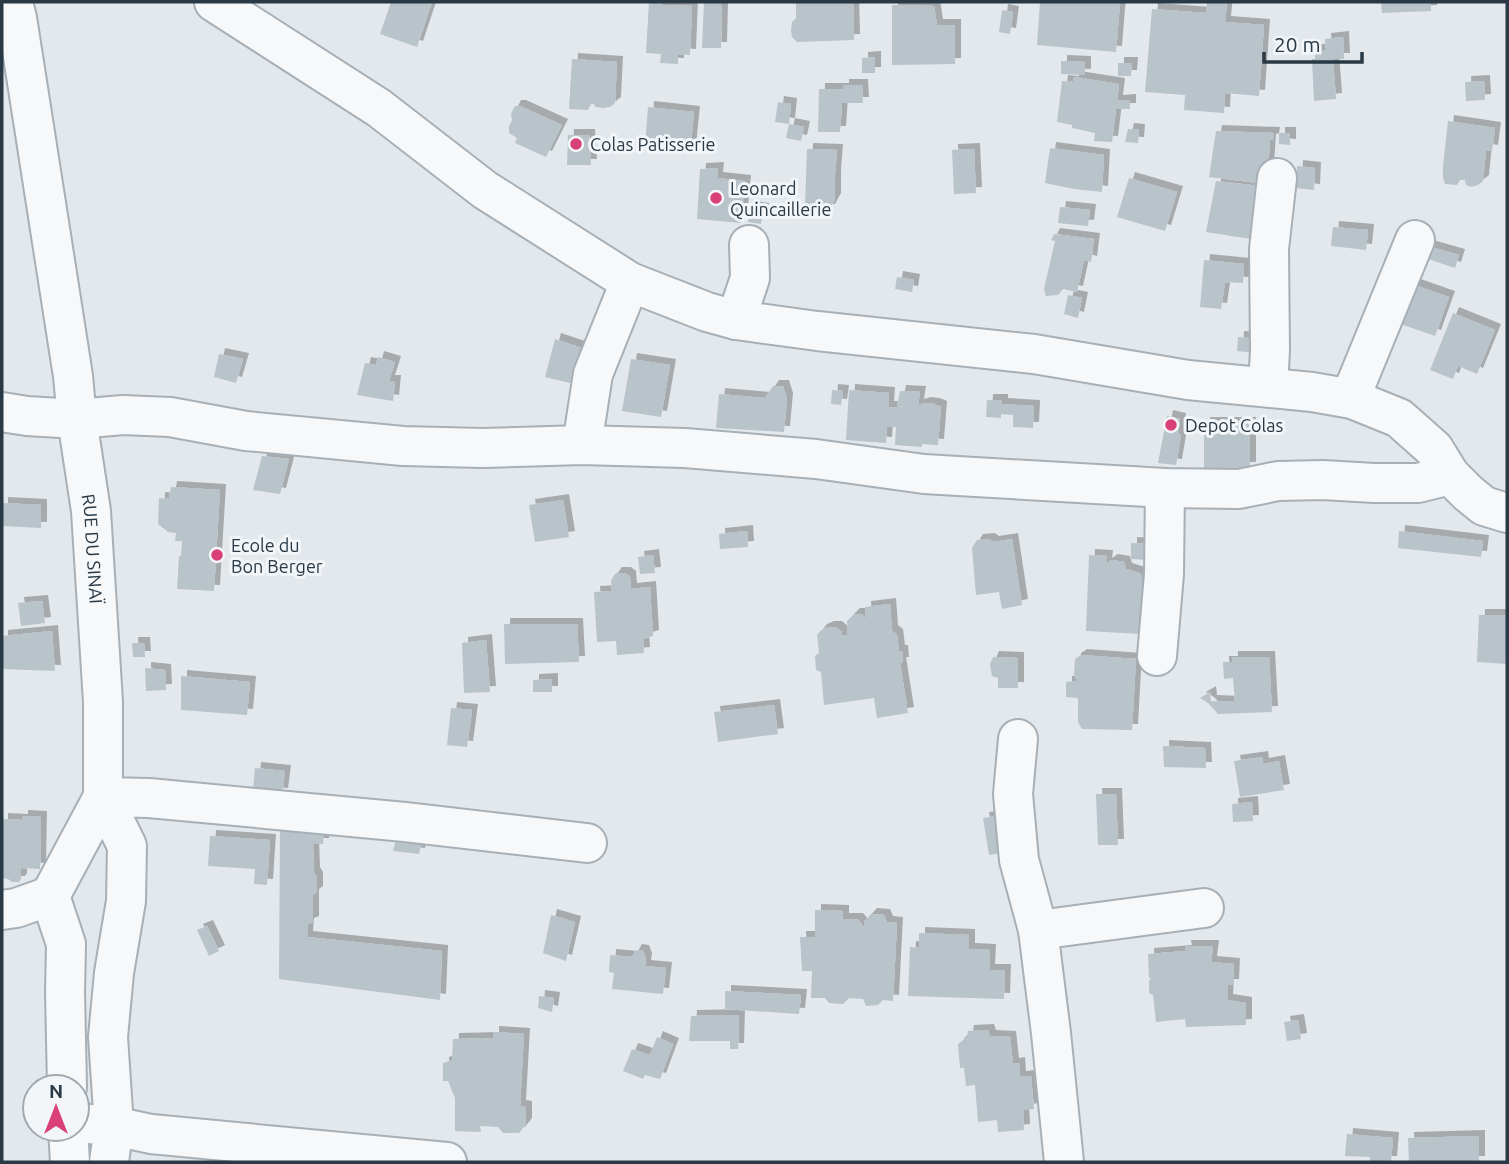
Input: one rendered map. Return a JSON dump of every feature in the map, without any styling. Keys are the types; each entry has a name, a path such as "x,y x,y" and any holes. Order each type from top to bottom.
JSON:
{"street":[{"name":"RUE DU SINAÏ","path":"13,2 39,148 91,511 103,702 103,797 50,896"},
{"path":"214,2 379,108 485,190 630,282 707,312 736,320 1034,354 1188,380 1312,392 1352,399 1399,418 1434,449 1450,475 1484,506 1507,513"},
{"path":"1268,387 1269,249 1277,178"},
{"path":"1352,399 1415,240"},
{"path":"736,320 750,278 749,245"},
{"path":"582,444 593,374 630,282"},
{"path":"2,412 77,419 123,415 170,416 246,431 402,446 482,448 582,444 685,448 803,457 924,474 1165,488 1239,489 1278,481 1323,480 1418,484 1450,475"},
{"path":"1157,656 1164,574 1165,488"},
{"path":"1017,739 1013,794 1018,860 1038,930 1064,1162"},
{"path":"447,1162 152,1134 80,1145 108,1037 114,972 126,901 127,846 103,797 149,798 378,819 587,843"},
{"path":"2,910 50,896 66,944 67,1073"},
{"path":"1038,930 1204,908"}],"building":[{"path":"391,2 432,2 417,47 380,34"},
{"path":"649,2 692,6 690,55 678,54 678,64 660,63 661,54 646,53"},
{"path":"704,2 720,2 721,48 702,48"},
{"path":"796,2 853,2 854,40 797,42 791,31 792,22 796,18"},
{"path":"1040,2 1120,2 1116,52 1037,45"},
{"path":"1207,2 1227,2 1225,22 1264,25 1259,96 1225,93 1224,113 1184,110 1185,95 1145,92 1152,9 1206,13"},
{"path":"1381,2 1431,2 1431,11 1382,13"},
{"path":"892,5 934,6 937,25 955,25 955,64 892,65"},
{"path":"1002,10 1013,12 1010,34 999,32"},
{"path":"1343,37 1344,59 1333,59 1336,99 1314,101 1312,59 1315,59 1315,50 1326,50 1325,39"},
{"path":"875,57 875,73 862,73 862,58"},
{"path":"572,59 617,62 615,103 603,108 596,107 592,102 588,110 569,109"},
{"path":"1061,61 1085,62 1085,75 1061,74"},
{"path":"1118,63 1132,63 1131,76 1118,76"},
{"path":"1074,77 1119,84 1117,101 1130,100 1130,109 1116,109 1112,142 1094,141 1095,133 1057,122 1062,81 1073,82"},
{"path":"1484,81 1485,100 1466,101 1465,82"},
{"path":"843,85 862,85 863,103 842,103 840,132 818,132 819,89 843,89"},
{"path":"778,102 791,104 789,124 775,122"},
{"path":"515,106 562,125 546,157 515,143 517,138 509,133 509,127"},
{"path":"648,107 694,112 690,151 645,147"},
{"path":"1448,121 1495,128 1492,151 1486,150 1483,181 1478,185 1471,187 1466,185 1465,180 1460,180 1457,185 1445,184 1443,166"},
{"path":"789,124 804,127 801,141 786,138"},
{"path":"1128,129 1139,130 1138,143 1125,142"},
{"path":"1216,131 1274,133 1273,139 1270,140 1267,184 1209,177"},
{"path":"1279,133 1290,133 1290,145 1279,144"},
{"path":"568,135 589,135 591,165 567,165"},
{"path":"1050,148 1104,155 1102,192 1045,183"},
{"path":"807,149 837,150 835,199 829,210 805,206"},
{"path":"974,149 976,193 954,194 952,150"},
{"path":"1297,166 1315,168 1314,190 1296,188"},
{"path":"718,168 717,178 745,181 741,223 697,219 700,169"},
{"path":"1129,178 1177,192 1165,231 1117,217"},
{"path":"1216,181 1260,186 1251,239 1206,232"},
{"path":"750,207 763,209 761,224 748,222"},
{"path":"1060,207 1090,210 1088,226 1058,223"},
{"path":"1333,227 1368,230 1366,250 1331,246"},
{"path":"1054,234 1094,239 1091,262 1084,260 1077,292 1063,289 1058,295 1046,296 1044,289 1055,241 1051,240"},
{"path":"1420,244 1459,255 1455,268 1416,255"},
{"path":"1204,260 1244,264 1243,283 1225,282 1221,309 1200,307"},
{"path":"897,277 914,280 912,292 895,289"},
{"path":"1409,283 1449,297 1435,336 1395,322"},
{"path":"1068,295 1082,298 1078,318 1064,314"},
{"path":"1453,313 1495,330 1477,374 1458,366 1453,379 1430,370"},
{"path":"1238,337 1259,339 1258,353 1237,351"},
{"path":"555,339 585,349 574,384 545,377"},
{"path":"219,354 243,359 236,383 214,377"},
{"path":"378,357 395,362 389,381 395,381 393,401 357,395 365,363 376,365"},
{"path":"631,359 670,365 661,417 622,411"},
{"path":"773,386 783,386 787,399 784,432 716,428 719,394 765,398"},
{"path":"832,390 843,391 841,405 831,404"},
{"path":"849,390 889,393 888,407 897,407 900,391 920,392 918,405 925,403 941,407 938,445 895,445 896,427 887,426 886,443 846,440"},
{"path":"987,400 1034,406 1033,428 1013,427 1013,415 1001,414 1001,418 986,417"},
{"path":"1167,416 1180,419 1178,434 1181,435 1176,465 1158,463"},
{"path":"1204,423 1250,423 1250,468 1204,468"},
{"path":"262,456 289,459 280,494 253,490"},
{"path":"171,487 220,490 214,591 177,589 182,541 175,541 176,533 168,532 158,524 159,498 169,499"},
{"path":"563,500 569,537 535,542 529,505"},
{"path":"2,503 41,505 41,528 2,526"},
{"path":"747,531 748,547 720,549 719,534"},
{"path":"1399,531 1483,541 1481,557 1398,548"},
{"path":"989,539 993,542 1012,539 1022,605 1002,609 999,592 976,595 972,548 977,540"},
{"path":"1131,543 1149,544 1148,560 1131,559"},
{"path":"653,555 655,573 640,574 638,557"},
{"path":"1089,555 1107,556 1106,564 1112,560 1124,562 1126,569 1142,576 1142,634 1086,631"},
{"path":"616,573 625,573 630,577 631,589 650,587 653,636 643,639 644,653 617,655 616,641 597,642 594,592 612,591 611,580"},
{"path":"42,601 45,623 21,626 18,603"},
{"path":"890,604 892,631 897,635 899,651 902,651 903,663 900,663 908,713 877,718 874,698 824,705 821,672 816,670 815,656 819,653 817,635 828,627 836,627 842,635 848,635 847,621 854,614 862,614 866,620 865,607"},
{"path":"1479,615 1507,615 1507,664 1477,662"},
{"path":"504,624 577,624 579,662 505,664"},
{"path":"52,631 55,671 2,669 2,636"},
{"path":"486,640 490,692 464,693 462,643"},
{"path":"132,643 144,643 145,657 133,657"},
{"path":"1081,655 1136,659 1132,730 1082,729 1078,722 1078,698 1066,697 1066,682 1077,681 1074,675 1075,659"},
{"path":"993,657 1018,658 1018,688 998,688 998,678 992,676 990,664"},
{"path":"1232,657 1269,657 1272,712 1218,714 1200,698 1210,692 1211,701 1235,702 1233,678 1224,679 1223,662 1232,662"},
{"path":"145,668 165,670 166,690 146,691"},
{"path":"181,676 250,682 247,715 181,710"},
{"path":"552,679 552,692 533,692 533,680"},
{"path":"774,705 778,734 718,742 714,712"},
{"path":"451,708 472,710 467,747 447,745"},
{"path":"1163,746 1205,748 1206,768 1164,767"},
{"path":"1262,757 1263,764 1279,761 1284,790 1240,797 1234,761"},
{"path":"255,768 285,771 282,794 253,791"},
{"path":"1096,794 1116,794 1118,845 1098,845"},
{"path":"1252,802 1253,821 1233,822 1232,804"},
{"path":"22,816 41,817 40,869 21,868 21,879 19,882 12,882 2,878 2,819 22,820"},
{"path":"997,816 1003,853 989,855 983,818"},
{"path":"280,828 324,834 323,844 313,844 317,892 313,895 313,922 308,924 307,937 442,951 440,1000 279,979"},
{"path":"210,836 270,840 267,885 254,884 255,869 208,866"},
{"path":"396,839 422,841 419,854 393,851"},
{"path":"815,910 843,911 843,919 857,919 864,927 864,922 871,914 884,915 887,922 897,923 893,1001 883,1000 878,1005 866,1006 863,999 849,998 843,1004 829,1003 825,998 811,998 812,971 802,971 800,937 815,937"},
{"path":"551,915 575,922 566,961 543,953"},
{"path":"207,926 219,951 209,956 197,930"},
{"path":"919,933 969,935 969,949 990,950 989,970 1005,970 1004,999 908,996 910,947 919,948"},
{"path":"1185,946 1213,946 1211,962 1234,964 1233,985 1228,985 1227,1000 1246,1003 1246,1025 1186,1027 1185,1019 1156,1022 1153,995 1149,993 1151,978 1148,954 1186,951"},
{"path":"636,950 643,951 645,966 666,968 663,994 612,989 614,973 609,972 610,955 632,957"},
{"path":"725,991 801,995 799,1014 725,1009"},
{"path":"539,996 554,998 552,1012 538,1008"},
{"path":"739,1015 738,1049 730,1049 730,1041 689,1041 691,1016"},
{"path":"1298,1020 1301,1039 1287,1041 1284,1022"},
{"path":"988,1030 990,1036 1010,1037 1013,1064 1019,1063 1020,1077 1031,1076 1034,1109 1023,1110 1024,1130 998,1132 997,1120 978,1122 975,1085 966,1086 964,1068 960,1068 958,1044 967,1037 968,1031"},
{"path":"493,1032 524,1034 520,1106 526,1107 526,1124 519,1133 503,1133 498,1127 480,1126 481,1132 455,1131 455,1098 448,1081 443,1081 443,1063 452,1060 453,1039 493,1038"},
{"path":"657,1037 673,1044 660,1079 645,1075 643,1079 623,1071 632,1049 650,1055"},
{"path":"1347,1134 1393,1138 1391,1162 1370,1162 1370,1157 1345,1156"},
{"path":"1479,1136 1479,1162 1409,1162 1408,1138"}],"place":[{"name":"Colas Patisserie","path":"576,144"},
{"name":"Leonard Quincaillerie","path":"716,198"},
{"name":"Depot Colas","path":"1171,425"},
{"name":"Ecole du Bon Berger","path":"217,555"}]}
